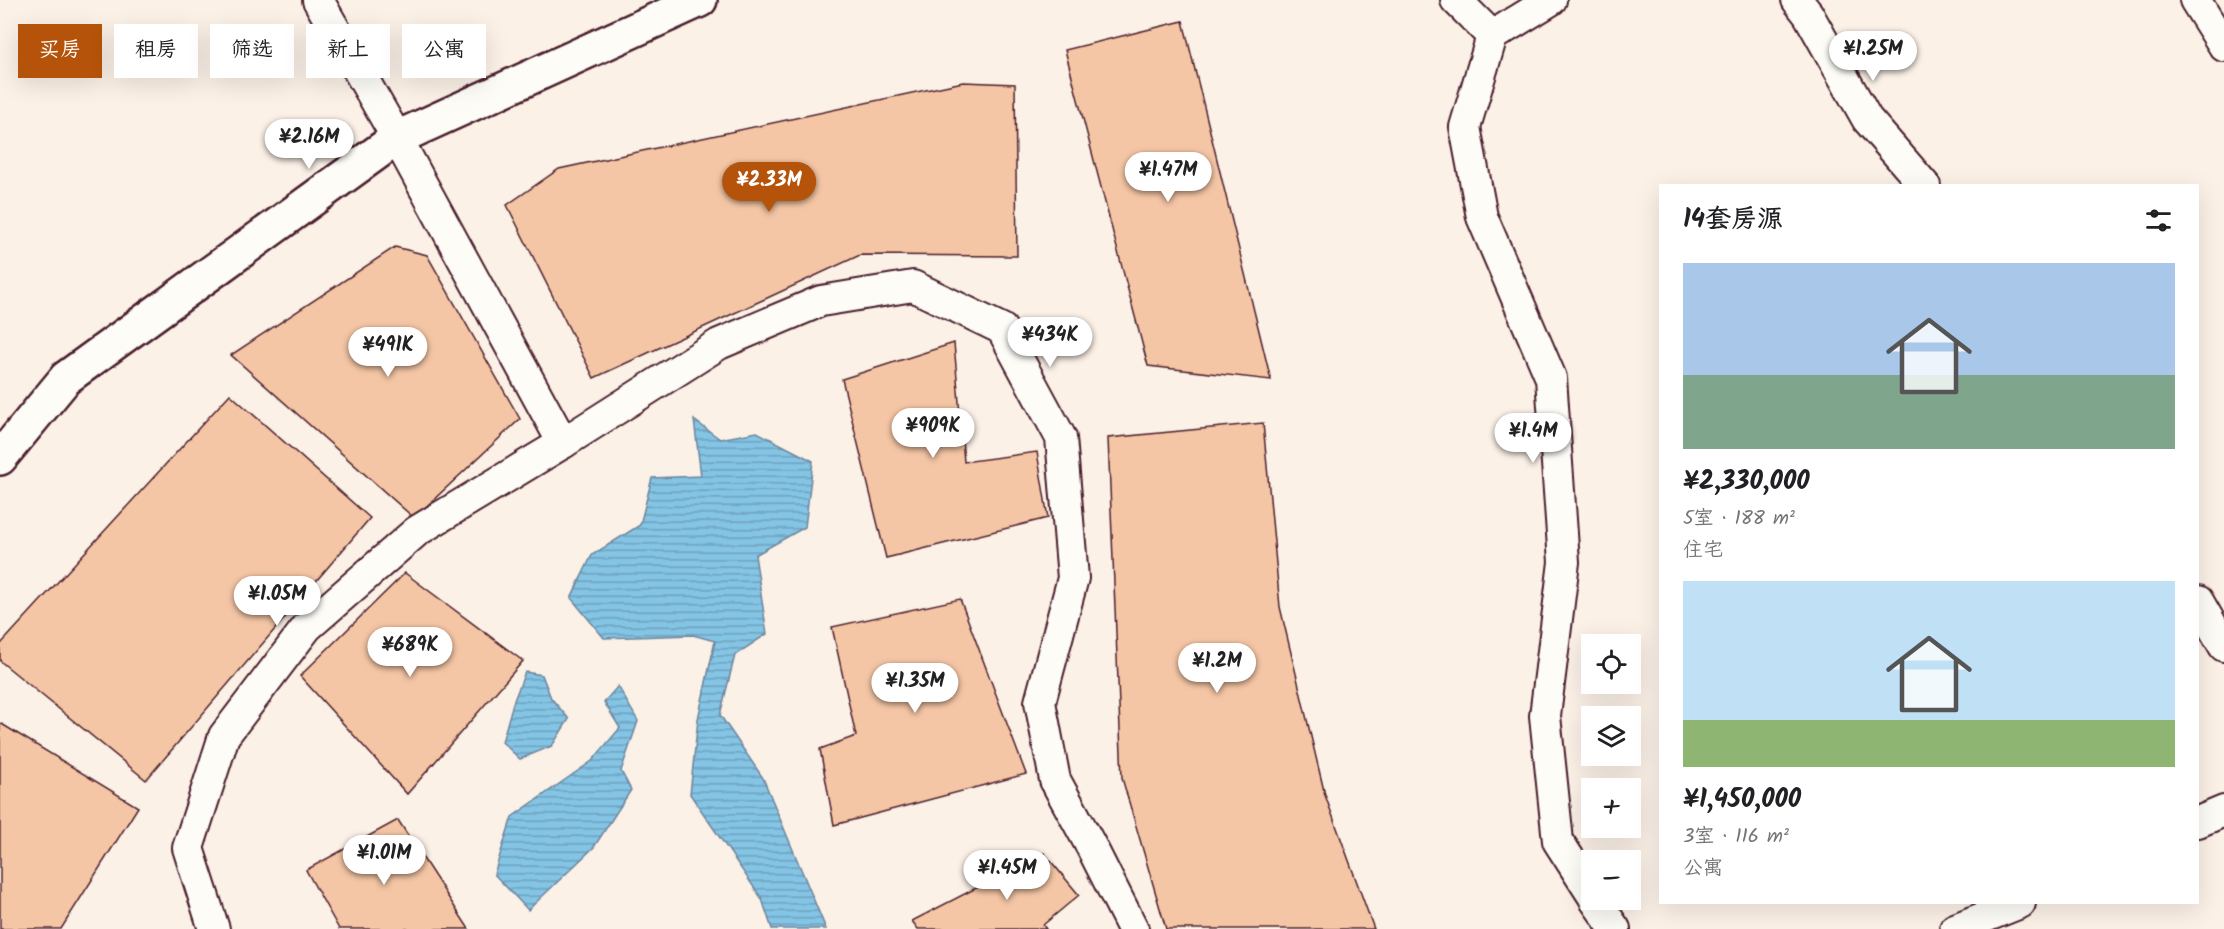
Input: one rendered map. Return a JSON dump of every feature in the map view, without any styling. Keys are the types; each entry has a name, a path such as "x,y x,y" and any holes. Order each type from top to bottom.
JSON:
{"street":[{"path":"318,0 397,138 563,443"},
{"path":"0,458 66,378 397,138 700,0"},
{"path":"1456,0 1492,36"},
{"path":"1551,0 1492,36 1465,127 1482,217 1551,378 1564,562 1545,716 1558,841 1581,877"},
{"path":"1797,0 1808,14 1867,119 1923,184"},
{"path":"2195,0 2224,46"},
{"path":"214,929 188,848 224,736 307,627 417,531 563,443 719,344 821,301 913,286 1002,329 1061,438 1072,578 1040,702 1055,780 1133,929"},
{"path":"2199,603 2224,646"},
{"path":"2199,822 2224,811"},
{"path":"1955,929 2018,904"},
{"path":"1602,910 1615,929"}],"water":[{"path":"694,420 720,439 757,432 813,461 805,527 755,555 767,634 735,655 720,715 763,778 826,929 772,929 762,899 690,794 698,719 715,641 693,635 604,638 571,598 592,555 640,525 652,478 701,476"},
{"path":"525,672 542,675 551,698 569,719 552,746 520,759 502,742"},
{"path":"618,686 638,721 621,771 631,790 594,847 528,910 494,874 512,817 592,761 620,728 604,702"}],"building":[{"path":"1183,21 1271,380 1148,366 1065,50"},
{"path":"963,82 1015,84 1017,256 860,255 594,378 507,205 559,169"},
{"path":"395,247 427,255 520,419 414,518 231,355"},
{"path":"954,343 964,462 1037,452 1048,518 886,558 842,379"},
{"path":"230,394 370,518 146,780 0,661 0,645"},
{"path":"1263,423 1280,607 1325,795 1374,929 1166,929 1122,778 1108,438"},
{"path":"405,573 523,661 407,794 300,676"},
{"path":"960,599 1026,774 834,825 820,749 856,736 832,627"},
{"path":"0,723 138,807 61,929 0,929"},
{"path":"398,820 469,929 339,929 306,870"},
{"path":"1044,853 1079,895 1043,925 1046,929 918,929 912,921"}]}
